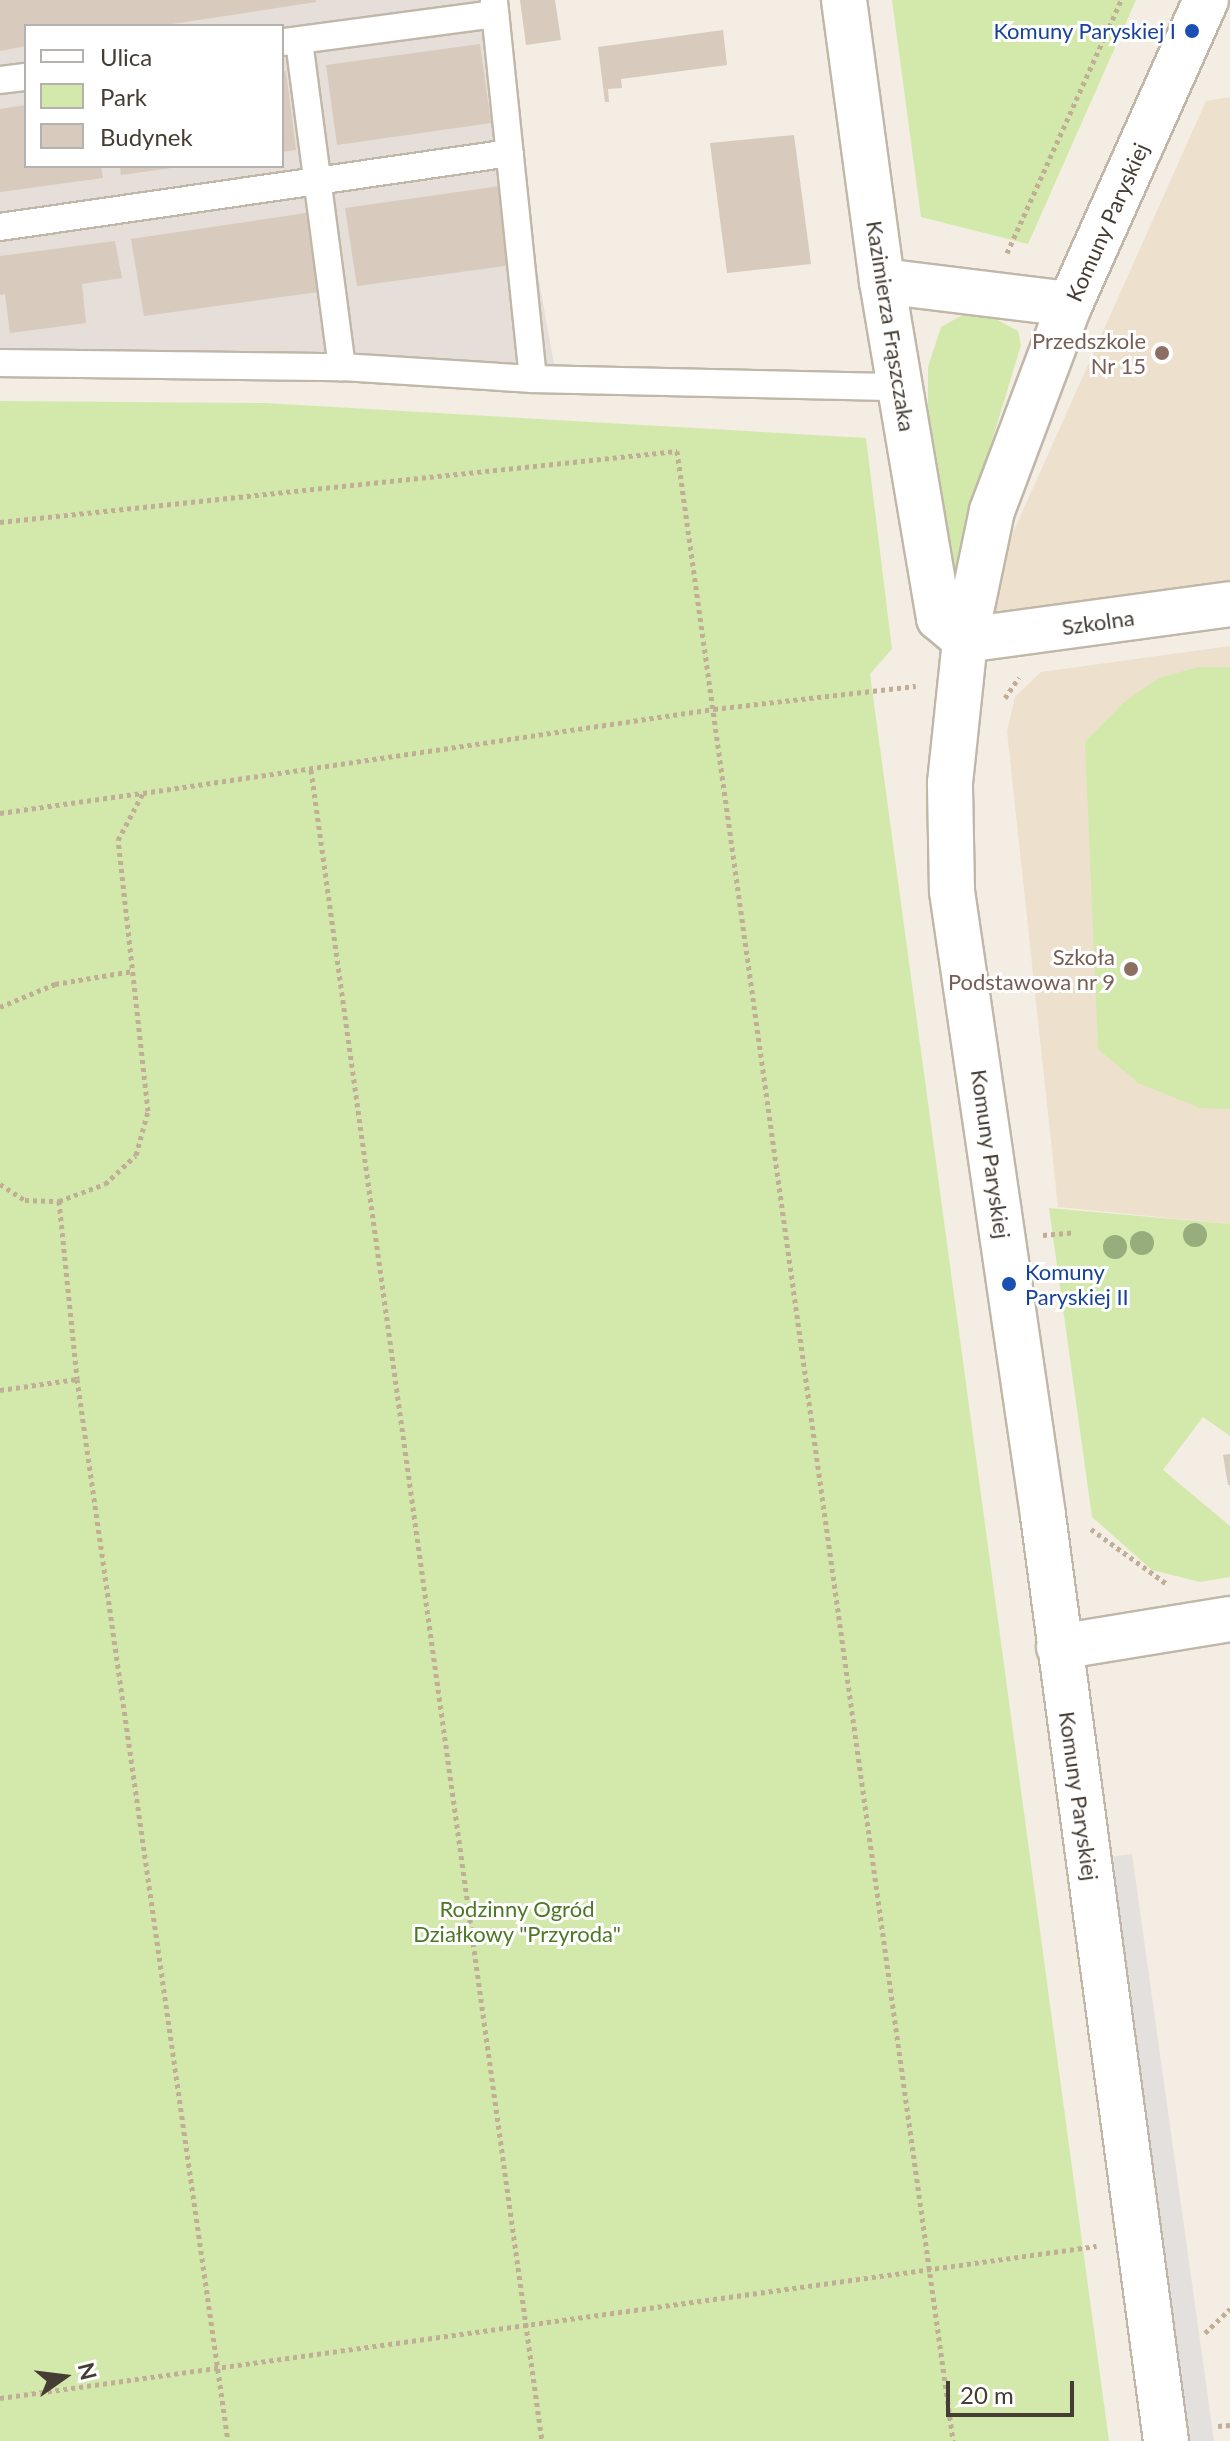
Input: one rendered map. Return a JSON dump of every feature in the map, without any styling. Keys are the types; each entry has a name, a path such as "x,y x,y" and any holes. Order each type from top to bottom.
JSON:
{"street":[{"name":"Kazimierza Frąszczaka","path":"844,0 882,281 939,618 965,640"},
{"name":"Komuny Paryskiej","path":"1166,2441 1059,1647 952,891 950,783 965,640 992,511 1070,304 1206,0"},
{"path":"882,281 1070,304"},
{"name":"Szkolna","path":"965,640 1230,604"},
{"path":"1059,1647 1230,1619"}],"lane":[{"path":"342,367 319,181 290,42 494,7 533,379"},
{"path":"0,80 24,77"},
{"path":"0,227 510,153"},
{"path":"0,363 342,367 533,379 899,387"}],"path":[{"path":"1012,240 1121,0"},
{"path":"0,522 677,451 953,2441"},
{"path":"1000,705 1023,671"},
{"path":"0,813 714,709 872,689"},
{"path":"311,770 542,2441"},
{"path":"0,1184 25,1200 59,1201 105,1184 136,1155 148,1111 118,840 143,793"},
{"path":"0,998 11,998 55,984 133,971"},
{"path":"0,1007 11,998"},
{"path":"59,1201 77,1379 228,2441"},
{"path":"1040,1221 1045,1251"},
{"path":"1042,1235 1075,1232"},
{"path":"0,1390 77,1379"},
{"path":"1085,1524 1145,1573 1172,1587"},
{"path":"0,2398 1081,2248"},
{"path":"1205,2333 1230,2309"},
{"path":"1218,2426 1230,2425"}],"shaded area":[{"path":"0,0 489,0 555,370 0,379"},
{"name":"Przedszkole Nr 15","path":"1230,97 1230,604 965,640 1206,101"},
{"name":"Szkoła Podstawowa nr 9","path":"1230,646 1230,1224 1058,1207 1007,731 1015,697 1041,672"},
{"path":"1132,1854 1214,2441 1187,2441 1108,1857"}],"green space":[{"path":"892,0 1136,0 1028,244 921,217"},
{"path":"982,312 1018,331 1021,345 981,477 958,588 949,589 928,431 928,367 941,327 966,313"},
{"name":"Rodzinny Ogród Działkowy \"Przyroda\"","path":"0,401 265,403 866,438 892,649 870,674 1109,2441 0,2441"},
{"path":"1198,667 1230,667 1230,1109 1200,1108 1138,1083 1098,1049 1085,742 1123,703 1159,678"},
{"path":"1049,1208 1230,1224 1230,1436 1203,1417 1163,1470 1230,1526 1230,1577 1200,1582 1152,1570 1092,1517"}],"building":[{"path":"0,0 316,0 172,24 24,24 24,46 0,51"},
{"path":"520,0 555,0 561,40 526,45"},
{"path":"723,30 727,65 621,79 622,88 608,89 609,102 605,102 598,47"},
{"path":"480,44 491,123 337,145 326,65"},
{"path":"284,72 296,150 284,152"},
{"path":"24,105 24,168 101,168 103,178 0,192 0,109"},
{"path":"794,135 811,264 727,273 710,143"},
{"path":"120,168 171,168 121,175"},
{"path":"500,186 512,265 357,286 345,208"},
{"path":"306,213 318,292 144,316 131,239"},
{"path":"115,241 122,278 82,284 86,323 10,333 5,294 0,295 0,256"},
{"path":"1230,1454 1230,1485 1228,1485 1223,1455"}],"place":[{"name":"Komuny Paryskiej I","path":"1192,31"},
{"name":"Przedszkole Nr 15","path":"1162,353"},
{"name":"Szkoła Podstawowa nr 9","path":"1131,969"},
{"name":"Komuny Paryskiej II","path":"1009,1284"}]}
